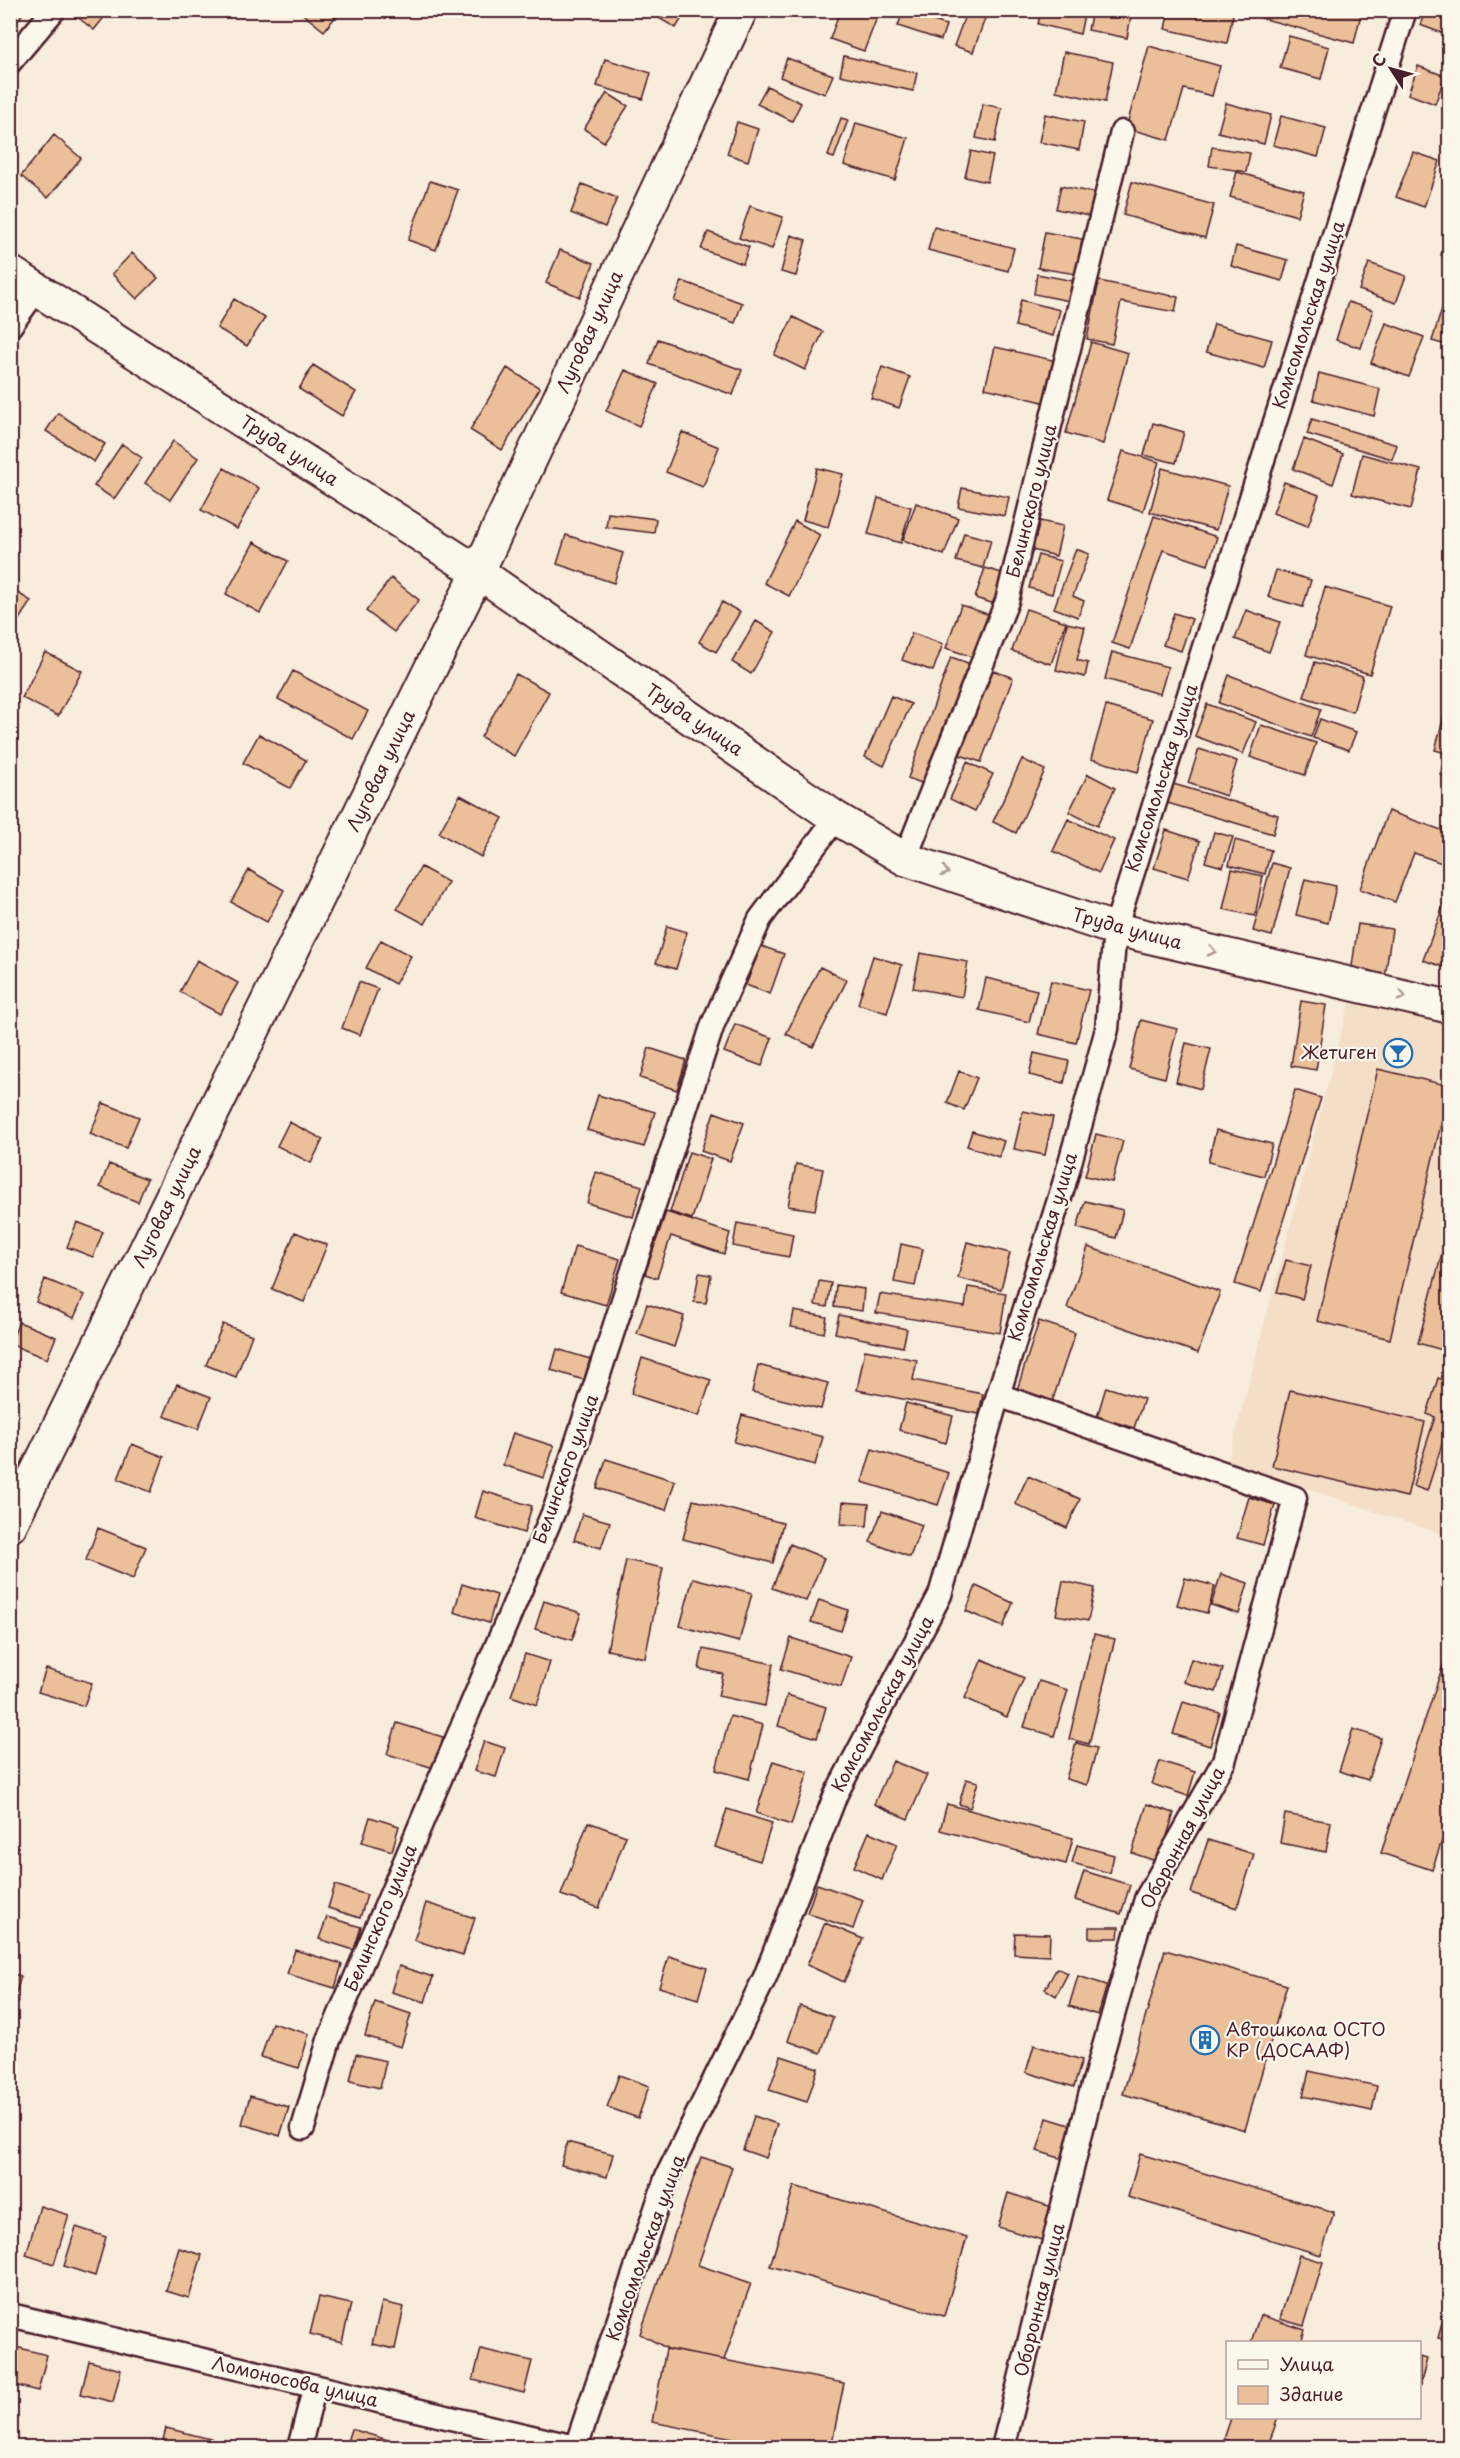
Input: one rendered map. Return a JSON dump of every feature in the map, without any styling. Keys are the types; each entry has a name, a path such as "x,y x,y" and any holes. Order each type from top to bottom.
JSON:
{"street":[{"path":"10,62 54,10"},
{"name":"Луговая улица","path":"10,1526 478,572 741,10"},
{"name":"Комсомольская улица","path":"578,2447 667,2176 765,1977 836,1794 940,1595 998,1395 1064,1184 1107,1029 1115,928 1405,10"},
{"name":"Белинского улица","path":"905,859 1007,601 1122,132"},
{"name":"Труда улица","path":"10,272 478,572 836,818 905,859 1115,928 1449,1007"},
{"path":"10,326 37,289"},
{"name":"Белинского улица","path":"303,2128 329,2040 556,1506 713,1024 760,919 836,818"},
{"name":"Оборонная улица","path":"998,1395 1295,1498 1224,1761 1146,1899 1090,2096 1003,2448"},
{"name":"Ломоносова улица","path":"10,2315 578,2447"},
{"path":"299,2448 315,2386"}],"shaded area":[{"path":"1354,995 1449,1023 1449,1537 1228,1461 1346,1015"}],"building":[{"path":"10,10 26,10 10,29"},
{"path":"73,10 110,10 94,30 71,12"},
{"path":"306,10 341,10 324,31 303,14"},
{"path":"645,10 684,10 686,11 676,28"},
{"path":"840,10 866,10 878,15 864,51 830,39"},
{"path":"967,10 988,10 973,52 954,46"},
{"path":"1041,10 1085,10 1080,34 1038,24"},
{"path":"1092,10 1132,10 1127,38 1088,30"},
{"path":"1169,10 1206,13 1207,10 1234,10 1227,43 1165,29"},
{"path":"1263,10 1362,10 1354,43 1261,18"},
{"path":"1426,10 1450,10 1450,36 1420,25"},
{"path":"903,11 946,25 941,40 898,26"},
{"path":"1289,36 1329,47 1321,79 1280,68"},
{"path":"1149,46 1220,66 1212,96 1184,89 1169,140 1126,128"},
{"path":"1064,52 1113,62 1105,102 1056,91"},
{"path":"844,56 917,73 913,91 840,75"},
{"path":"787,58 833,75 825,94 780,77"},
{"path":"605,59 651,73 643,99 597,86"},
{"path":"1418,66 1445,76 1435,104 1408,94"},
{"path":"767,86 801,103 792,121 757,104"},
{"path":"607,93 628,106 604,142 584,129"},
{"path":"1226,103 1271,115 1264,144 1218,132"},
{"path":"983,104 1002,108 995,142 976,138"},
{"path":"1045,114 1084,122 1079,150 1039,142"},
{"path":"1281,116 1326,128 1318,157 1273,145"},
{"path":"841,118 848,120 834,158 828,156"},
{"path":"737,122 758,129 748,161 727,154"},
{"path":"856,123 908,138 895,180 844,165"},
{"path":"54,135 81,158 48,198 21,176"},
{"path":"1212,147 1250,153 1246,172 1209,166"},
{"path":"971,151 993,156 987,182 965,177"},
{"path":"1413,152 1440,161 1424,207 1396,197"},
{"path":"1237,172 1304,191 1297,216 1230,197"},
{"path":"430,181 458,190 436,250 408,240"},
{"path":"1132,182 1214,205 1205,238 1123,215"},
{"path":"582,184 617,198 605,227 571,213"},
{"path":"1061,186 1094,193 1089,216 1056,209"},
{"path":"750,206 783,217 772,249 739,238"},
{"path":"934,227 1014,248 1008,271 928,250"},
{"path":"708,232 749,247 743,264 701,249"},
{"path":"1045,232 1082,239 1076,274 1038,268"},
{"path":"1450,233 1450,258 1441,255"},
{"path":"791,235 806,240 796,276 781,272"},
{"path":"1236,246 1288,260 1282,281 1231,266"},
{"path":"560,250 594,263 580,297 546,283"},
{"path":"132,253 158,278 137,299 112,274"},
{"path":"1369,263 1406,276 1396,303 1359,290"},
{"path":"1037,274 1074,281 1070,301 1034,294"},
{"path":"682,281 742,303 735,323 674,301"},
{"path":"1099,281 1178,297 1175,312 1121,302 1112,344 1087,339"},
{"path":"1448,289 1450,289 1450,346 1432,341"},
{"path":"234,299 265,318 247,346 217,328"},
{"path":"1021,300 1060,310 1053,336 1015,326"},
{"path":"1348,302 1373,310 1361,348 1336,340"},
{"path":"793,317 823,332 805,370 774,355"},
{"path":"1386,323 1424,337 1409,377 1371,363"},
{"path":"1214,324 1272,340 1264,368 1206,352"},
{"path":"658,339 742,370 733,395 649,364"},
{"path":"1091,342 1128,353 1103,444 1066,433"},
{"path":"995,347 1057,361 1047,403 985,388"},
{"path":"313,365 356,392 342,416 299,389"},
{"path":"882,367 910,377 899,408 871,398"},
{"path":"507,368 540,388 502,450 470,430"},
{"path":"625,370 658,384 639,426 606,411"},
{"path":"1319,373 1380,389 1374,416 1313,400"},
{"path":"58,413 105,444 94,462 46,431"},
{"path":"1312,419 1397,445 1392,459 1307,434"},
{"path":"1153,423 1184,432 1176,463 1144,455"},
{"path":"682,432 719,447 703,487 666,472"},
{"path":"1304,439 1343,454 1333,484 1293,469"},
{"path":"173,441 198,458 170,500 145,483"},
{"path":"122,444 142,458 114,499 94,486"},
{"path":"1123,451 1159,462 1143,511 1107,500"},
{"path":"1362,454 1421,470 1411,509 1352,494"},
{"path":"224,468 259,488 237,529 201,510"},
{"path":"817,468 843,474 828,527 803,520"},
{"path":"1162,468 1228,486 1216,530 1150,512"},
{"path":"1284,482 1319,495 1308,526 1273,513"},
{"path":"962,488 1009,497 1005,516 958,507"},
{"path":"878,498 911,507 901,543 868,534"},
{"path":"916,503 958,518 944,555 903,540"},
{"path":"608,513 656,519 654,533 606,527"},
{"path":"1154,516 1217,537 1208,565 1163,550 1130,649 1112,643"},
{"path":"795,521 820,535 789,596 764,583"},
{"path":"1040,521 1063,526 1056,556 1032,550"},
{"path":"964,533 991,540 983,568 956,561"},
{"path":"566,535 623,553 614,583 557,564"},
{"path":"254,542 288,561 260,613 226,594"},
{"path":"1076,549 1089,554 1073,596 1084,601 1078,617 1054,608"},
{"path":"1038,555 1061,561 1052,594 1029,588"},
{"path":"985,568 1005,574 995,604 975,598"},
{"path":"1276,570 1311,580 1303,607 1268,597"},
{"path":"391,578 419,600 394,632 366,611"},
{"path":"1325,587 1390,606 1370,674 1306,655"},
{"path":"10,588 31,601 10,633"},
{"path":"722,602 740,612 716,652 699,642"},
{"path":"961,605 993,616 978,659 946,648"},
{"path":"1026,609 1066,622 1051,664 1012,651"},
{"path":"1246,610 1280,622 1269,652 1235,639"},
{"path":"1174,613 1192,619 1181,651 1163,645"},
{"path":"756,621 775,632 751,674 732,662"},
{"path":"1067,623 1085,627 1077,660 1088,663 1085,677 1056,670"},
{"path":"912,633 943,644 933,671 902,660"},
{"path":"45,652 82,671 58,716 22,698"},
{"path":"1112,652 1168,667 1160,694 1105,679"},
{"path":"951,657 976,666 932,787 908,778"},
{"path":"1315,662 1363,676 1353,712 1304,697"},
{"path":"992,670 1013,678 981,762 960,755"},
{"path":"293,671 368,711 353,739 278,699"},
{"path":"516,674 549,692 514,756 481,737"},
{"path":"1229,675 1321,709 1311,737 1219,703"},
{"path":"1450,693 1450,754 1435,750"},
{"path":"891,696 911,704 884,766 865,757"},
{"path":"1207,704 1256,722 1243,754 1195,736"},
{"path":"1106,706 1153,719 1138,772 1091,759"},
{"path":"1320,719 1356,732 1349,750 1313,738"},
{"path":"1261,725 1316,743 1305,775 1250,757"},
{"path":"259,734 306,760 290,788 243,763"},
{"path":"1199,749 1237,761 1226,796 1188,783"},
{"path":"1445,756 1450,758 1450,777 1440,775"},
{"path":"1022,759 1045,770 1016,833 993,822"},
{"path":"967,762 993,774 975,811 950,799"},
{"path":"1088,774 1115,788 1097,826 1069,812"},
{"path":"1170,783 1278,815 1273,834 1164,802"},
{"path":"460,795 503,818 481,857 439,833"},
{"path":"1388,811 1450,833 1450,866 1414,853 1395,902 1360,889"},
{"path":"1068,819 1114,840 1099,873 1053,851"},
{"path":"1166,830 1200,841 1188,878 1154,868"},
{"path":"1214,832 1233,837 1223,867 1205,862"},
{"path":"1235,840 1271,850 1265,874 1229,865"},
{"path":"1272,863 1290,868 1272,936 1253,931"},
{"path":"421,867 448,882 425,924 397,909"},
{"path":"1232,869 1263,876 1255,916 1223,909"},
{"path":"249,870 284,890 267,922 231,902"},
{"path":"1305,879 1336,886 1328,923 1296,915"},
{"path":"1450,888 1450,969 1423,960"},
{"path":"1358,924 1392,929 1385,978 1351,973"},
{"path":"667,926 687,932 676,969 656,963"},
{"path":"381,940 411,956 395,984 366,968"},
{"path":"761,946 784,954 770,994 746,985"},
{"path":"920,953 968,962 962,997 913,988"},
{"path":"873,956 902,965 887,1013 858,1004"},
{"path":"197,960 238,983 220,1014 180,992"},
{"path":"820,967 847,980 813,1047 786,1034"},
{"path":"986,978 1037,990 1029,1022 979,1010"},
{"path":"1051,981 1089,990 1076,1043 1038,1034"},
{"path":"359,982 378,989 360,1035 342,1028"},
{"path":"1301,1001 1326,1005 1316,1070 1291,1066"},
{"path":"1141,1020 1177,1029 1165,1078 1129,1069"},
{"path":"735,1024 772,1038 762,1066 724,1052"},
{"path":"1186,1043 1211,1049 1201,1089 1176,1082"},
{"path":"649,1048 686,1060 677,1090 640,1078"},
{"path":"1034,1053 1069,1061 1064,1083 1029,1075"},
{"path":"1378,1069 1450,1086 1390,1339 1317,1321"},
{"path":"959,1071 977,1078 964,1110 947,1103"},
{"path":"1295,1090 1321,1098 1261,1292 1235,1284"},
{"path":"598,1095 655,1112 644,1147 587,1130"},
{"path":"103,1103 139,1117 126,1148 90,1134"},
{"path":"1023,1111 1053,1117 1045,1155 1014,1149"},
{"path":"714,1112 744,1123 730,1161 701,1151"},
{"path":"289,1122 323,1139 311,1163 277,1146"},
{"path":"1216,1130 1272,1144 1264,1176 1208,1162"},
{"path":"972,1131 1004,1141 999,1157 967,1146"},
{"path":"1096,1134 1123,1141 1112,1182 1085,1176"},
{"path":"689,1152 711,1159 692,1219 670,1212"},
{"path":"109,1164 147,1179 138,1202 100,1187"},
{"path":"796,1164 823,1169 815,1210 788,1206"},
{"path":"596,1172 642,1186 633,1217 587,1203"},
{"path":"1085,1201 1123,1210 1116,1238 1077,1228"},
{"path":"666,1212 730,1233 724,1254 671,1236 657,1278 645,1274"},
{"path":"77,1222 103,1232 93,1257 67,1247"},
{"path":"737,1223 793,1234 789,1257 733,1246"},
{"path":"1450,1223 1450,1336 1446,1351 1418,1343"},
{"path":"295,1232 327,1245 304,1302 272,1289"},
{"path":"967,1242 1010,1253 1001,1289 958,1278"},
{"path":"901,1244 923,1249 915,1286 894,1282"},
{"path":"575,1246 620,1259 606,1305 561,1292"},
{"path":"1088,1247 1220,1292 1198,1353 1067,1308"},
{"path":"1286,1260 1311,1266 1302,1299 1277,1292"},
{"path":"699,1273 711,1275 706,1303 694,1302"},
{"path":"45,1279 84,1295 74,1318 36,1302"},
{"path":"819,1281 831,1283 827,1307 815,1305"},
{"path":"836,1285 864,1289 862,1311 834,1307"},
{"path":"968,1287 1006,1293 1000,1333 876,1313 880,1294 965,1307"},
{"path":"647,1304 684,1316 674,1347 637,1334"},
{"path":"794,1311 827,1317 824,1333 791,1327"},
{"path":"839,1315 907,1329 903,1347 835,1333"},
{"path":"1039,1321 1075,1333 1051,1405 1016,1393"},
{"path":"19,1322 56,1337 47,1359 10,1344"},
{"path":"223,1324 252,1335 236,1377 206,1365"},
{"path":"557,1349 590,1359 584,1380 551,1370"},
{"path":"865,1350 917,1360 913,1380 983,1394 979,1414 857,1390"},
{"path":"642,1358 711,1380 699,1416 631,1394"},
{"path":"758,1365 828,1383 821,1409 752,1392"},
{"path":"1438,1378 1450,1382 1450,1419 1427,1491 1413,1486 1435,1417 1427,1414"},
{"path":"177,1384 211,1397 198,1429 164,1416"},
{"path":"1106,1387 1144,1399 1134,1428 1097,1417"},
{"path":"1290,1390 1425,1422 1407,1497 1272,1466"},
{"path":"906,1403 953,1416 946,1443 899,1430"},
{"path":"742,1415 823,1437 815,1465 734,1442"},
{"path":"513,1433 554,1446 544,1478 503,1465"},
{"path":"132,1444 164,1457 151,1492 118,1479"},
{"path":"872,1449 949,1473 938,1505 862,1482"},
{"path":"606,1459 675,1481 666,1510 597,1488"},
{"path":"1028,1476 1080,1499 1067,1528 1015,1504"},
{"path":"483,1491 532,1506 524,1533 475,1518"},
{"path":"1249,1497 1275,1505 1263,1545 1237,1538"},
{"path":"693,1500 783,1523 773,1563 683,1539"},
{"path":"843,1502 869,1504 867,1526 841,1524"},
{"path":"882,1511 922,1525 910,1557 870,1542"},
{"path":"582,1514 610,1522 601,1548 574,1540"},
{"path":"98,1528 146,1547 133,1579 86,1560"},
{"path":"790,1544 824,1558 806,1601 772,1588"},
{"path":"626,1560 663,1568 645,1658 607,1650"},
{"path":"1221,1574 1248,1583 1239,1614 1211,1605"},
{"path":"693,1578 752,1593 739,1642 680,1626"},
{"path":"1185,1578 1215,1586 1207,1613 1177,1605"},
{"path":"1063,1581 1095,1588 1088,1621 1056,1615"},
{"path":"462,1584 497,1595 489,1623 454,1612"},
{"path":"976,1586 1013,1603 1003,1627 966,1611"},
{"path":"819,1600 848,1610 841,1631 811,1622"},
{"path":"544,1601 581,1613 572,1640 535,1629"},
{"path":"1094,1634 1115,1639 1089,1744 1069,1739"},
{"path":"791,1638 851,1657 841,1687 781,1669"},
{"path":"1450,1644 1450,1817 1432,1870 1381,1853"},
{"path":"703,1649 773,1664 765,1706 718,1696 723,1674 699,1669"},
{"path":"525,1654 550,1662 537,1705 511,1696"},
{"path":"982,1659 1024,1678 1007,1717 965,1698"},
{"path":"1191,1659 1223,1669 1216,1692 1184,1682"},
{"path":"46,1669 92,1683 84,1706 38,1692"},
{"path":"1039,1681 1068,1690 1054,1736 1024,1727"},
{"path":"787,1695 826,1707 817,1738 778,1726"},
{"path":"1183,1702 1220,1713 1210,1746 1173,1734"},
{"path":"730,1716 763,1725 749,1779 716,1770"},
{"path":"397,1723 443,1737 434,1768 387,1754"},
{"path":"1353,1729 1381,1738 1368,1780 1339,1771"},
{"path":"484,1741 505,1748 496,1777 474,1771"},
{"path":"1076,1743 1097,1748 1087,1785 1066,1779"},
{"path":"773,1761 808,1772 791,1825 756,1813"},
{"path":"893,1761 927,1775 908,1819 874,1804"},
{"path":"1160,1761 1195,1772 1188,1796 1152,1784"},
{"path":"966,1779 978,1782 970,1808 959,1804"},
{"path":"947,1804 1073,1838 1066,1864 940,1830"},
{"path":"1147,1804 1174,1813 1159,1862 1132,1853"},
{"path":"727,1809 772,1823 760,1861 715,1847"},
{"path":"1285,1814 1331,1822 1326,1852 1280,1843"},
{"path":"370,1817 399,1826 392,1851 362,1842"},
{"path":"588,1822 626,1836 599,1908 561,1895"},
{"path":"869,1832 897,1844 882,1880 854,1867"},
{"path":"1208,1840 1254,1854 1237,1908 1191,1893"},
{"path":"1077,1845 1114,1855 1110,1873 1072,1863"},
{"path":"1084,1871 1130,1885 1121,1914 1075,1900"},
{"path":"817,1884 863,1900 853,1929 807,1913"},
{"path":"335,1885 367,1895 360,1918 328,1908"},
{"path":"426,1903 475,1918 463,1955 414,1940"},
{"path":"327,1917 361,1927 354,1950 319,1939"},
{"path":"825,1923 863,1939 844,1982 807,1965"},
{"path":"1089,1927 1119,1927 1118,1938 1089,1938"},
{"path":"1015,1933 1050,1934 1049,1956 1014,1954"},
{"path":"295,1950 342,1964 335,1988 287,1974"},
{"name":"Автошкола ОСТО КР (ДОСААФ)","path":"1165,1950 1287,1985 1245,2130 1123,2094"},
{"path":"669,1956 707,1968 698,1999 659,1987"},
{"path":"399,1966 433,1977 425,2002 391,1992"},
{"path":"1057,1968 1068,1973 1056,1996 1045,1989"},
{"path":"10,1973 21,1976 10,2013"},
{"path":"1078,1976 1107,1985 1098,2015 1069,2006"},
{"path":"375,2002 411,2014 401,2047 365,2036"},
{"path":"800,2006 833,2017 821,2053 788,2041"},
{"path":"272,2023 309,2034 299,2068 261,2057"},
{"path":"1034,2045 1082,2060 1074,2087 1026,2072"},
{"path":"356,2054 386,2061 380,2088 350,2081"},
{"path":"781,2056 818,2068 807,2102 769,2090"},
{"path":"1309,2071 1377,2086 1372,2111 1303,2096"},
{"path":"619,2075 649,2086 638,2118 607,2107"},
{"path":"250,2096 289,2107 280,2136 242,2124"},
{"path":"754,2116 777,2124 766,2158 743,2150"},
{"path":"1047,2118 1073,2126 1063,2159 1037,2151"},
{"path":"567,2142 613,2154 607,2177 561,2165"},
{"path":"1140,2154 1334,2212 1321,2255 1128,2197"},
{"path":"701,2157 732,2167 698,2265 751,2283 724,2360 670,2350 640,2334"},
{"path":"794,2186 967,2237 944,2316 770,2266"},
{"path":"1008,2193 1052,2207 1042,2240 998,2227"},
{"path":"40,2206 69,2215 54,2264 26,2255"},
{"path":"76,2227 106,2237 95,2276 64,2266"},
{"path":"179,2248 202,2255 189,2298 166,2291"},
{"path":"1299,2255 1323,2262 1304,2326 1280,2319"},
{"path":"1450,2295 1450,2341 1438,2338"},
{"path":"319,2297 351,2304 342,2342 310,2334"},
{"path":"382,2302 404,2307 395,2349 372,2344"},
{"path":"1260,2315 1305,2330 1301,2341 1251,2341"},
{"path":"16,2347 47,2355 38,2391 10,2384 10,2368"},
{"path":"481,2349 532,2361 524,2393 473,2380"},
{"path":"666,2349 844,2383 831,2448 784,2448 652,2422"},
{"path":"1421,2357 1427,2359 1421,2382"},
{"path":"89,2361 121,2370 113,2402 81,2394"},
{"path":"1231,2419 1278,2419 1267,2448 1249,2448 1224,2439"},
{"path":"166,2428 239,2446 239,2448 161,2448"},
{"path":"351,2429 388,2440 385,2448 345,2448"}],"place":[{"name":"Жетиген","path":"1398,1053"},
{"name":"Автошкола ОСТО КР (ДОСААФ)","path":"1205,2040"}]}
